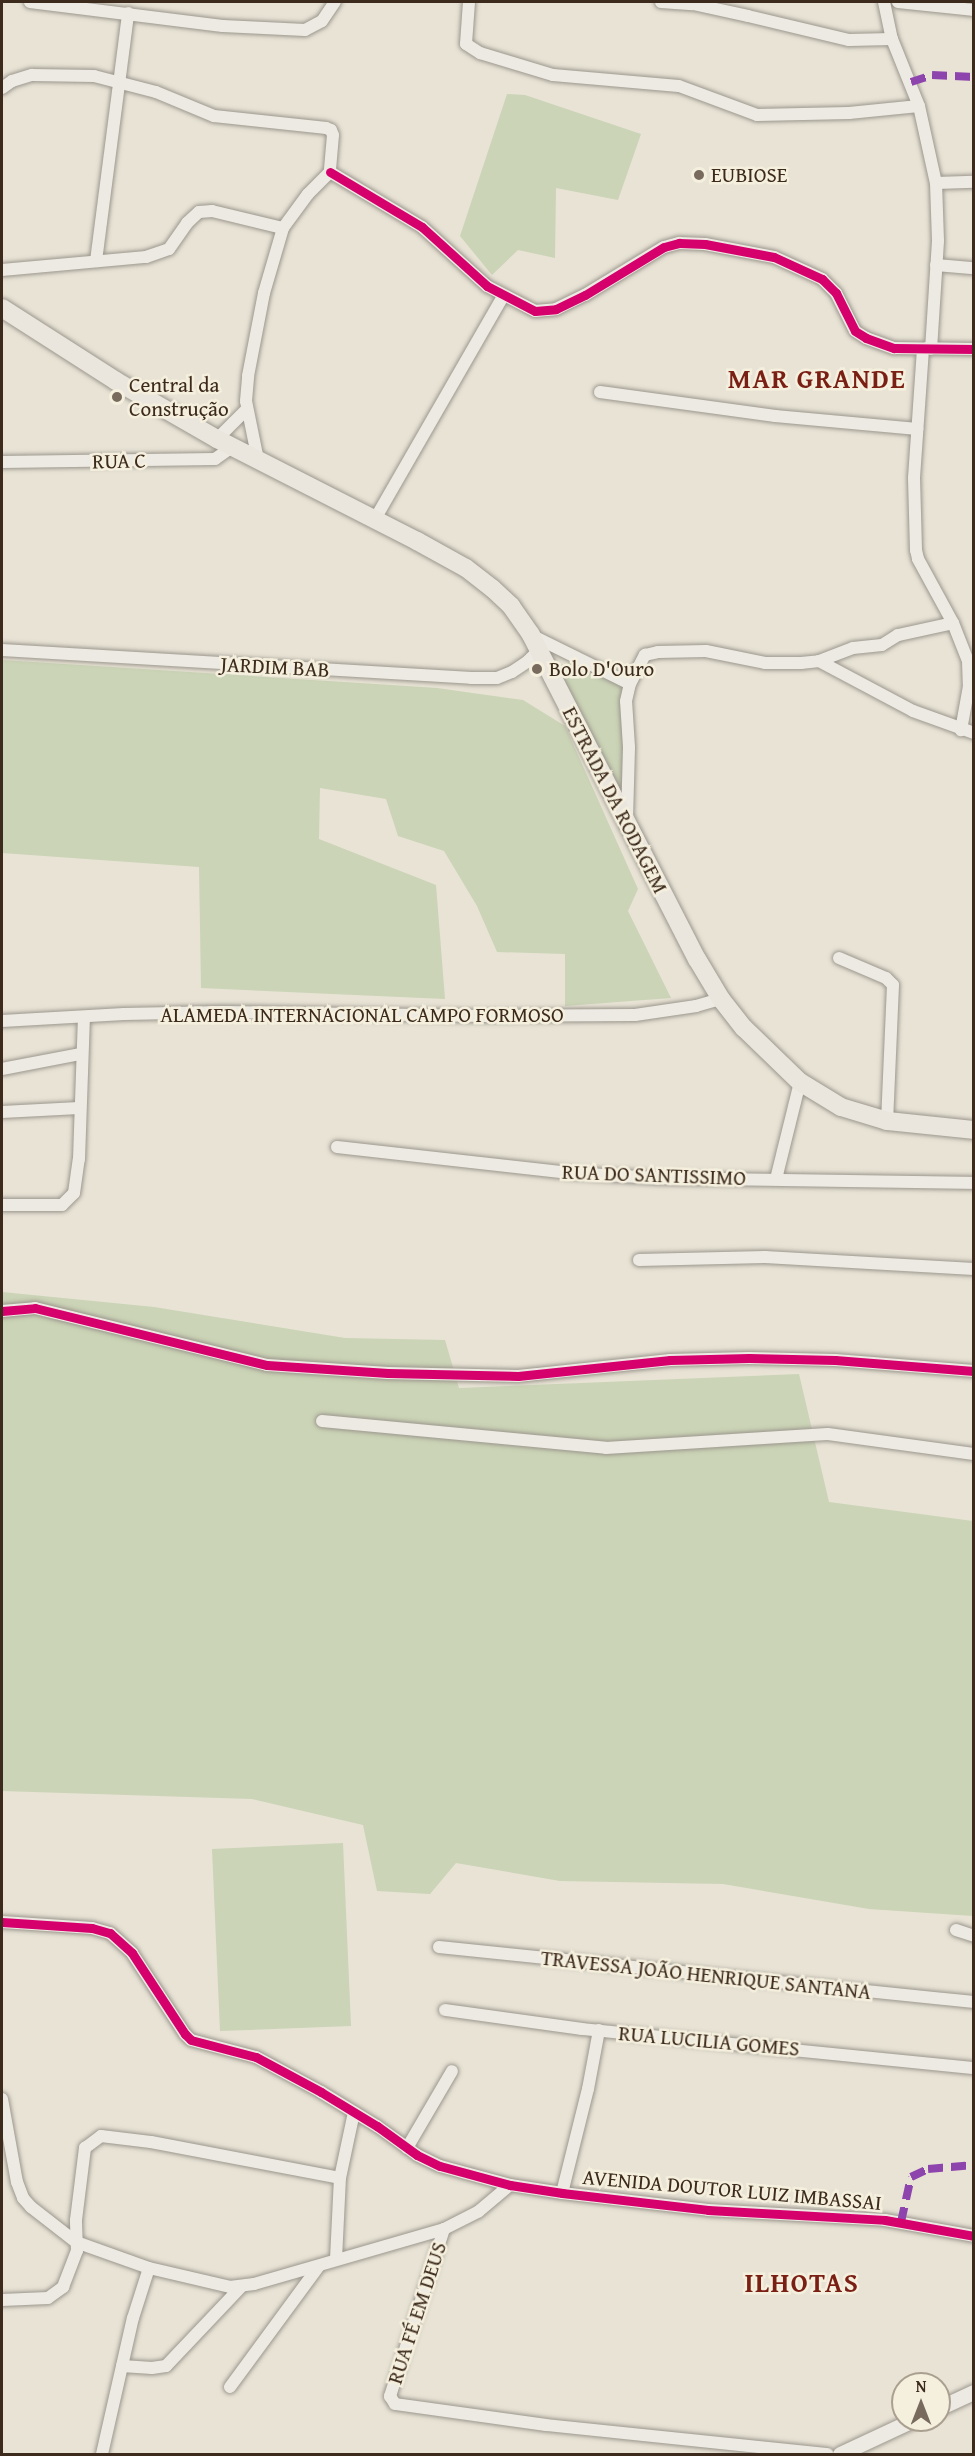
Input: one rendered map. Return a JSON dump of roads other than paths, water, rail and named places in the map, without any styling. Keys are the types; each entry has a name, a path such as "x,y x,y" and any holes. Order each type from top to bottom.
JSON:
{"main road":[{"name":"ESTRADA DA RODAGEM","path":"2,308 116,381 224,443 466,568 511,606 535,642 627,826 697,959 721,999 744,1028 800,1082 841,1107 887,1121 974,1130"}],"street":[{"path":"30,2 223,26 305,30 322,21 334,2"},
{"path":"469,2 466,44 480,53 553,75 679,86 757,115 849,113 919,106"},
{"path":"661,2 693,4 748,15 849,40 892,39"},
{"path":"819,661 913,711 967,731 970,671 953,623 918,559 916,550 914,478 917,429 936,265 936,183 919,106 892,39 884,2"},
{"path":"897,2 974,10"},
{"path":"96,261 117,81 128,13"},
{"path":"2,88 12,81 32,75 94,76 172,98 214,116 331,130 333,135 330,172 308,194 283,228 264,293 248,376 246,410 258,460"},
{"path":"330,172 422,227 479,279 504,296 535,311 556,309 585,295 664,247 679,243 705,244 774,257 803,269 831,286 855,331 894,348 974,350"},
{"path":"936,183 974,183"},
{"path":"2,270 146,257 169,249 187,222 199,212 212,211 283,228"},
{"path":"936,265 974,268"},
{"path":"375,519 504,296"},
{"path":"600,392 775,416 917,429"},
{"path":"224,443 246,410"},
{"name":"RUA C","path":"2,462 215,459 224,443"},
{"path":"627,826 629,747 626,701 630,684 645,655 658,652 719,652 773,663 819,661 854,648 882,645 905,633 953,623"},
{"path":"535,642 630,684"},
{"name":"JARDIM BAB","path":"2,650 497,678 527,662 535,642"},
{"path":"839,958 886,978 894,988 887,1121"},
{"name":"ALAMEDA INTERNACIONAL CAMPO FORMOSO","path":"2,1021 135,1013 306,1011 484,1016 635,1015 696,1006 721,999"},
{"path":"2,1205 62,1205 70,1200 75,1188 79,1159 80,1054 84,1017"},
{"path":"2,1069 80,1054"},
{"path":"776,1179 800,1082"},
{"path":"2,1112 79,1108"},
{"name":"RUA DO SANTISSIMO","path":"337,1147 570,1173 657,1178 974,1183"},
{"path":"639,1260 765,1257 974,1269"},
{"path":"2,1311 35,1308 267,1365 388,1373 518,1376 670,1360 749,1358 835,1360 974,1371"},
{"path":"322,1421 606,1448 828,1434 974,1454"},
{"name":"AVENIDA DOUTOR LUIZ IMBASSAI","path":"2,1922 92,1928 110,1933 132,1953 184,2034 192,2040 256,2057 354,2112 407,2148 440,2166 510,2185 562,2193 708,2210 879,2219 974,2236"},
{"path":"956,1930 974,1936"},
{"name":"TRAVESSA JOÃO HENRIQUE SANTANA","path":"439,1947 974,2002"},
{"name":"RUA LUCILIA GOMES","path":"445,2010 599,2030 974,2067"},
{"path":"562,2193 588,2089 599,2030"},
{"path":"407,2148 452,2071"},
{"path":"2,2098 9,2127 14,2171 23,2198 31,2207 76,2242 149,2268 217,2285 241,2287 444,2229 479,2211 510,2185"},
{"path":"336,2259 340,2178 354,2112"},
{"path":"2,2300 40,2299 56,2294 69,2277 75,2260 75,2220 85,2148 101,2136 151,2142 340,2178"},
{"name":"RUA FÉ EM DEUS","path":"444,2229 390,2396 391,2400 401,2406 546,2425 828,2454"},
{"path":"230,2387 319,2266"},
{"path":"102,2454 133,2318 149,2268"},
{"path":"122,2366 152,2368 166,2366 241,2287"},
{"path":"951,2403 974,2392"},
{"path":"840,2454 891,2431"}],"place":[{"name":"EUBIOSE","path":"699,175"},
{"name":"Central da Construção","path":"117,397"},
{"name":"Bolo D'Ouro","path":"537,669"}],"district":[{"name":"MAR GRANDE","path":"817,379"},
{"name":"ILHOTAS","path":"802,2283"}]}
